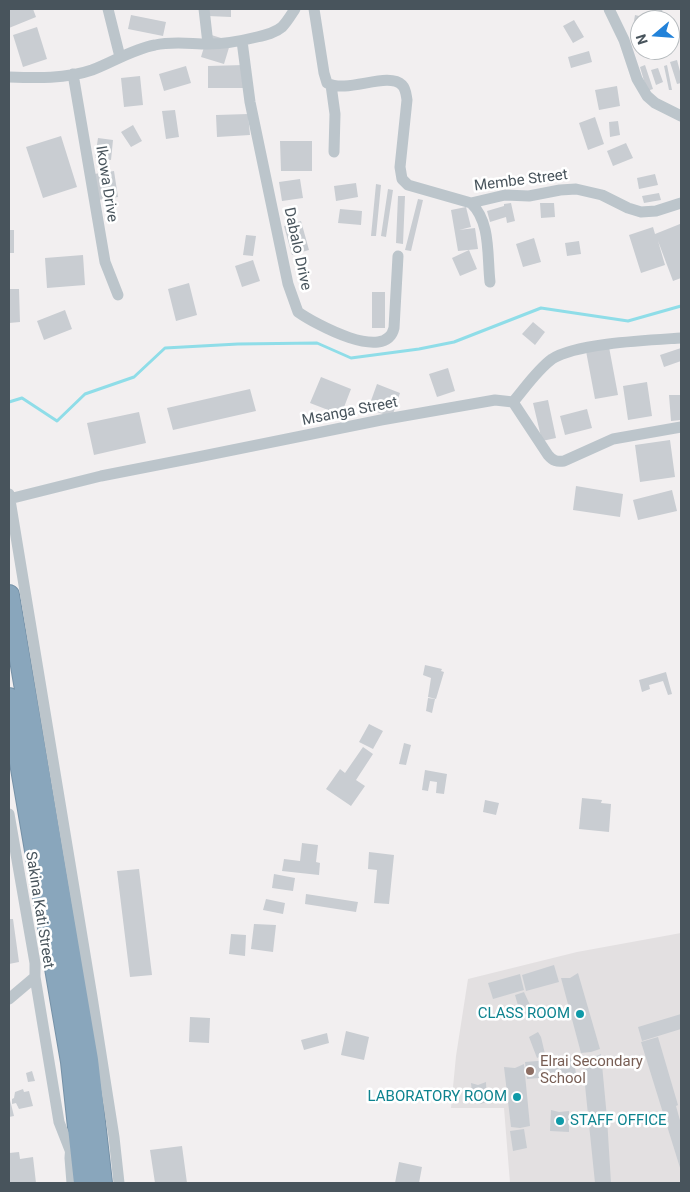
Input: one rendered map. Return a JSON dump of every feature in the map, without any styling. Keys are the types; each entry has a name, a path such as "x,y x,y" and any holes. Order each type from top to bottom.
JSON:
{"highway":[{"path":"9,595 88,1060 102,1183"},
{"path":"9,699 71,1062 84,1183"}],"street":[{"path":"108,9 120,57"},
{"path":"204,9 208,44"},
{"path":"9,77 34,78 91,70 156,44 179,42 208,44 242,41 278,30 295,9"},
{"path":"314,9 324,77 326,82 331,85 335,114 334,152"},
{"path":"609,9 624,40 637,79 647,96 655,103 681,116"},
{"name":"Dabalo Drive","path":"242,41 250,102 288,284 298,312 340,335 375,343 384,341 391,336 394,328 398,256"},
{"name":"Ikowa Drive","path":"72,74 104,262 118,295"},
{"name":"Membe Street","path":"331,85 361,85 387,80 401,84 406,91 407,100 400,174 404,183 414,188 471,203 505,195 530,196 576,189 602,195 628,208 642,212 656,212 681,203"},
{"path":"471,203 479,212 483,221 490,282"},
{"path":"681,338 590,347 565,354 553,359 540,370 513,402 548,455 558,462 613,439 681,426"},
{"name":"Msanga Street","path":"9,497 101,476 380,420 495,400 513,402"},
{"path":"9,497 114,1136 119,1183"},
{"name":"Sakina Kati Street","path":"9,814 34,950 35,978 9,999"},
{"path":"35,978 59,1122 70,1150 72,1183"},
{"path":"70,1150 77,1123"}],"shaded area":[{"path":"681,933 681,1183 510,1183 504,1108 451,1108 456,1056 468,979 577,952"}],"building":[{"path":"9,9 33,9 36,17 9,28"},
{"path":"208,9 231,9 231,17 208,16"},
{"path":"131,15 166,22 163,36 128,29"},
{"path":"574,20 584,37 573,43 563,26"},
{"path":"37,27 47,59 23,67 13,35"},
{"path":"208,34 231,41 224,64 201,57"},
{"path":"589,51 592,62 571,68 568,57"},
{"path":"677,60 681,83 677,84 670,62"},
{"path":"244,65 244,88 208,88 208,66"},
{"path":"645,65 653,89 647,91 640,67"},
{"path":"667,65 672,90 669,90 664,66"},
{"path":"186,66 191,83 164,91 159,74"},
{"path":"658,68 663,82 656,85 651,70"},
{"path":"140,76 143,105 124,107 121,78"},
{"path":"617,86 620,106 599,110 595,90"},
{"path":"175,110 179,137 166,139 162,111"},
{"path":"248,114 250,135 217,137 216,115"},
{"path":"595,117 604,144 588,150 579,123"},
{"path":"618,121 620,135 610,137 609,122"},
{"path":"133,125 142,141 131,147 121,132"},
{"path":"61,136 77,187 43,198 26,147"},
{"path":"98,138 113,140 111,160 95,158"},
{"path":"280,141 312,141 312,171 281,171"},
{"path":"626,143 633,158 613,166 607,151"},
{"path":"114,171 118,197 98,200 94,174"},
{"path":"655,174 658,185 639,189 637,178"},
{"path":"300,179 303,198 282,201 279,182"},
{"path":"356,183 358,197 336,201 334,186"},
{"path":"376,184 381,185 376,236 371,236"},
{"path":"388,189 393,190 386,237 381,236"},
{"path":"659,193 661,200 644,203 642,196"},
{"path":"398,196 405,196 403,244 396,243"},
{"path":"418,199 423,200 411,251 405,250"},
{"path":"511,203 515,221 507,223 506,217 490,222 487,211"},
{"path":"540,203 554,203 555,217 541,218"},
{"path":"466,207 471,227 459,230 475,228 478,249 458,251 451,210"},
{"path":"340,209 362,211 361,225 338,223"},
{"path":"301,221 309,250 292,255 284,226"},
{"path":"680,224 681,278 673,281 658,241 665,265 641,273 629,235 653,227 655,234"},
{"path":"9,230 14,230 14,253 9,253"},
{"path":"246,235 256,236 253,256 243,255"},
{"path":"534,238 541,262 523,267 516,244"},
{"path":"579,241 581,254 567,256 565,243"},
{"path":"469,250 477,269 460,276 452,258"},
{"path":"83,255 85,285 47,288 45,258"},
{"path":"253,260 260,281 242,287 235,266"},
{"path":"189,283 197,315 176,321 168,289"},
{"path":"9,289 19,289 20,322 9,323"},
{"path":"372,292 385,292 385,328 372,328"},
{"path":"65,310 72,329 44,340 37,321"},
{"path":"533,322 545,332 535,345 522,334"},
{"path":"609,347 618,395 595,399 586,351"},
{"path":"681,348 681,361 664,367 660,355"},
{"path":"448,368 455,391 437,397 429,374"},
{"path":"321,377 351,389 341,415 310,403"},
{"path":"647,382 652,416 628,420 623,386"},
{"path":"377,384 400,393 392,417 368,409"},
{"path":"250,389 256,411 173,430 167,408"},
{"path":"669,395 681,395 681,420 671,421"},
{"path":"548,400 556,438 542,441 533,403"},
{"path":"587,409 592,428 565,435 560,416"},
{"path":"139,412 146,443 94,455 87,423"},
{"path":"670,440 675,477 640,482 635,445"},
{"path":"576,486 623,494 620,517 573,510"},
{"path":"672,490 677,511 638,520 633,500"},
{"path":"425,665 442,669 441,671 444,672 436,699 428,697 431,678 423,675"},
{"path":"666,672 672,694 668,695 663,681 649,685 650,689 642,692 639,680"},
{"path":"428,698 435,699 432,713 426,711"},
{"path":"369,724 383,731 373,749 359,742"},
{"path":"404,743 411,745 406,765 399,764"},
{"path":"363,747 373,754 356,780 365,786 351,806 326,789 340,769 345,773"},
{"path":"425,770 447,774 444,794 436,793 437,782 430,781 428,791 422,790"},
{"path":"582,798 602,800 601,803 611,804 609,832 579,829"},
{"path":"485,800 499,803 496,815 483,812"},
{"path":"302,843 318,845 316,862 320,863 319,875 282,871 284,859 300,861"},
{"path":"369,852 394,855 389,904 374,903 377,870 368,869"},
{"path":"139,869 152,975 130,977 117,871"},
{"path":"274,874 295,878 293,891 272,888"},
{"path":"306,894 358,902 356,912 305,904"},
{"path":"266,899 285,903 283,914 263,910"},
{"path":"9,919 13,919 19,962 9,964"},
{"path":"254,924 276,925 273,952 251,949"},
{"path":"231,934 246,935 245,956 229,954"},
{"name":"CLASS ROOM","path":"554,965 559,982 526,991 522,975"},
{"name":"CLASS ROOM","path":"578,973 600,1049 591,1052 581,1053 561,978 570,978"},
{"name":"CLASS ROOM","path":"520,974 524,990 493,999 488,983"},
{"path":"524,992 530,1005 531,1013 521,1016 515,995"},
{"path":"681,1014 681,1029 642,1041 638,1027"},
{"path":"190,1017 210,1018 209,1043 189,1042"},
{"path":"346,1031 369,1037 364,1060 341,1055"},
{"path":"538,1032 545,1054 537,1058 529,1037"},
{"path":"327,1033 329,1043 304,1050 301,1040"},
{"path":"658,1037 678,1105 676,1106 681,1124 681,1171 641,1042"},
{"path":"601,1054 611,1183 595,1183 582,1056 592,1058"},
{"name":"CLASS ROOM","path":"574,1058 576,1075 527,1079 525,1062"},
{"name":"LABORATORY ROOM","path":"524,1064 530,1126 511,1127 504,1067 515,1068"},
{"path":"32,1071 35,1081 28,1082 26,1073"},
{"path":"486,1082 487,1102 480,1104 473,1102 471,1083 478,1085"},
{"path":"23,1089 24,1092 29,1091 33,1106 19,1109 16,1103 12,1104 12,1099 15,1092"},
{"path":"9,1096 14,1116 9,1117"},
{"name":"STAFF OFFICE","path":"551,1110 559,1112 569,1111 569,1132 550,1131"},
{"path":"524,1129 527,1148 513,1151 510,1131"},
{"path":"182,1146 187,1183 155,1183 150,1150"},
{"path":"19,1152 20,1159 33,1157 36,1183 9,1183 9,1153"},
{"path":"399,1162 422,1167 419,1183 395,1183"}],"waterway":[{"path":"9,402 22,398 57,421 85,394 134,377 165,348 238,344 317,343 351,358 419,349 454,342 541,308 628,321 681,306"}],"place":[{"name":"CLASS ROOM","path":"580,1014"},
{"name":"Elrai Secondary School","path":"530,1071"},
{"name":"LABORATORY ROOM","path":"517,1097"},
{"name":"STAFF OFFICE","path":"560,1121"}]}
